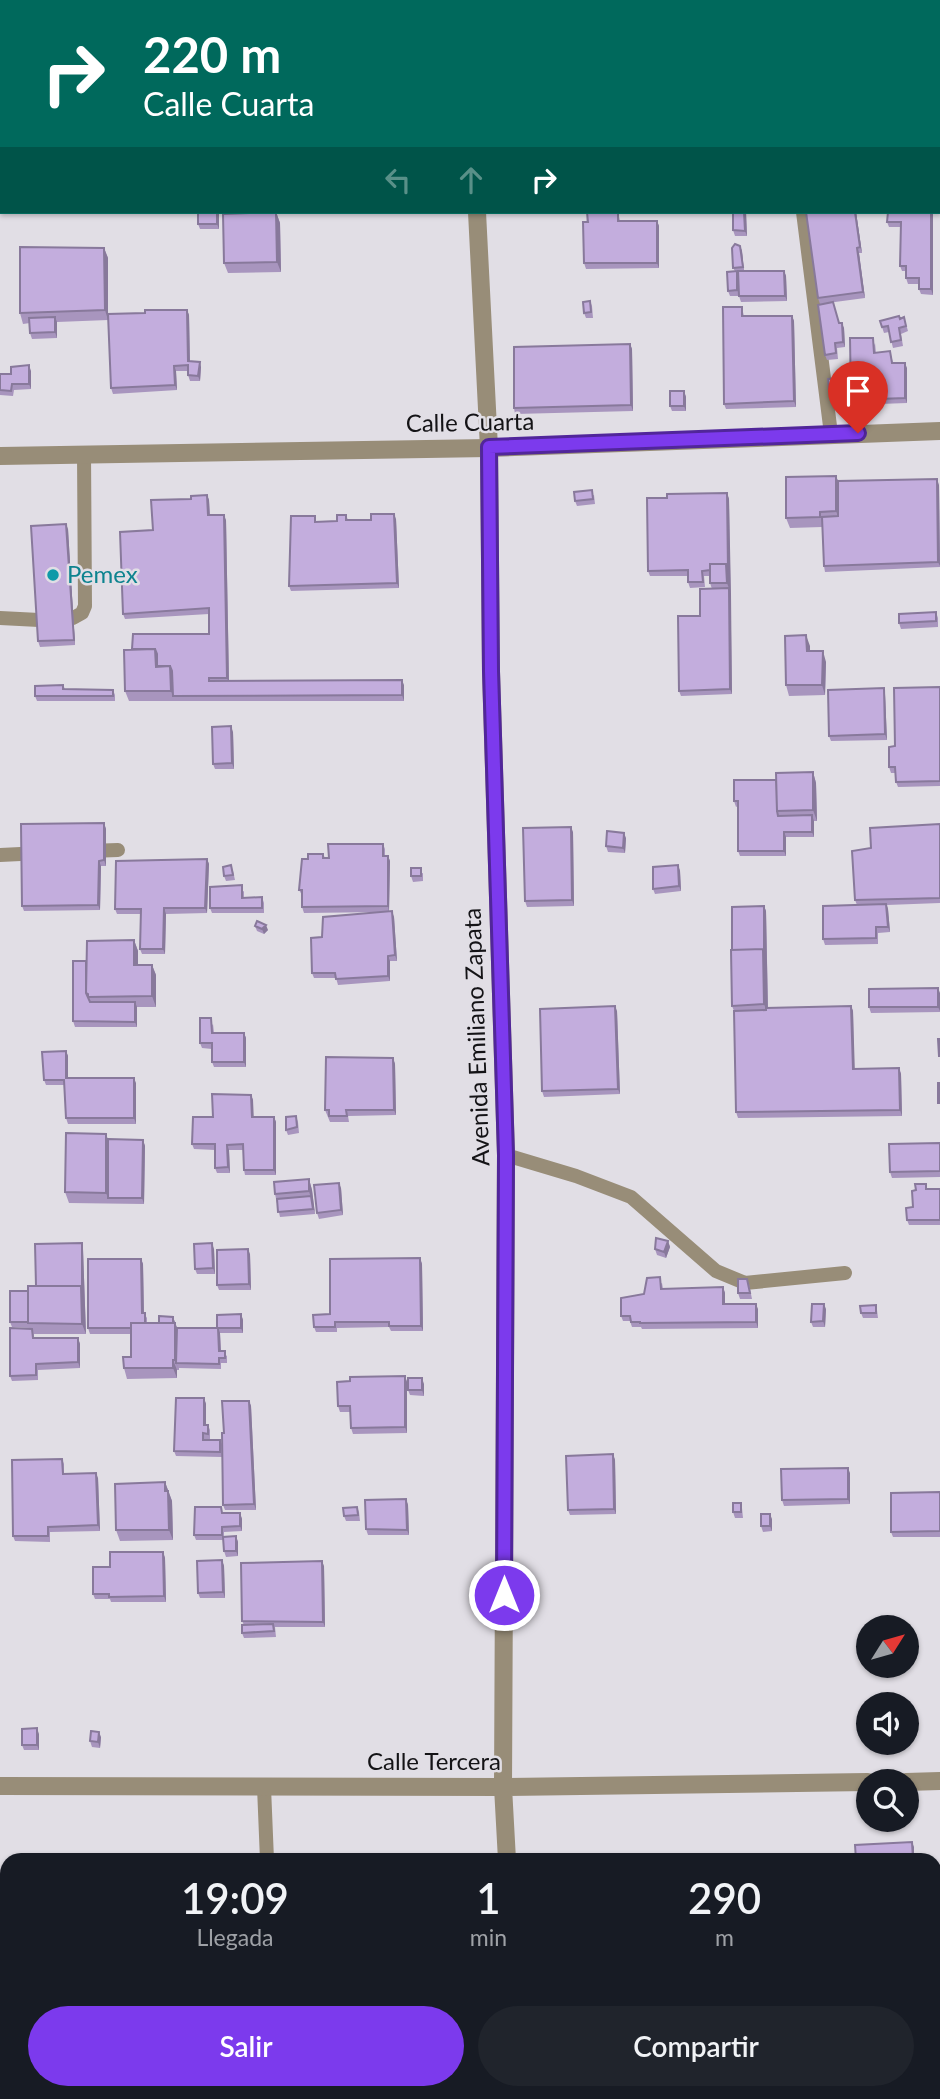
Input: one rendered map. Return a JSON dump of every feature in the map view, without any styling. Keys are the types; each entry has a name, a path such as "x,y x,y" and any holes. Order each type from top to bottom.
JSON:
{"street":[{"name":"Avenida Emiliano Zapata","path":"477,214 489,447 491,671 506,1155 503,1787 507,1853"},
{"name":"Calle Cuarta","path":"0,456 489,447 940,431"},
{"path":"919,1782 940,1781"},
{"name":"Calle Tercera","path":"0,1786 503,1787 856,1782"}],"lane":[{"path":"803,214 831,434"},
{"path":"74,618 82,613 85,607 84,453"},
{"path":"0,618 39,620"},
{"path":"79,852 118,850"},
{"path":"0,855 53,853"},
{"path":"506,1155 576,1176 631,1198 716,1271 745,1283 845,1273"},
{"path":"264,1787 267,1853"}],"building":[{"path":"198,214 217,214 217,224 198,224"},
{"path":"223,214 276,214 277,262 224,263"},
{"path":"587,214 618,214 618,221 657,221 657,263 584,263 583,222 588,222"},
{"path":"733,214 744,214 745,231 733,230"},
{"path":"806,214 855,214 863,292 818,298"},
{"path":"888,214 931,214 931,289 919,289 919,278 906,278 906,266 900,266 901,222 887,222"},
{"path":"735,244 740,246 743,267 733,268 732,248"},
{"path":"20,247 104,248 105,310 20,313"},
{"path":"737,271 737,290 728,291 727,272"},
{"path":"738,271 784,271 785,296 739,296"},
{"path":"590,301 591,312 584,313 583,302"},
{"path":"833,302 839,323 842,323 843,342 835,343 836,353 825,355 818,305"},
{"path":"723,307 742,307 742,316 792,316 794,401 724,404"},
{"path":"145,310 187,310 188,361 200,362 198,376 188,375 188,365 174,366 175,385 111,388 108,314 145,313"},
{"path":"899,316 900,319 904,317 906,326 899,328 901,340 891,342 888,326 882,327 880,321"},
{"path":"55,317 55,332 30,333 29,318"},
{"path":"850,338 873,338 874,353 890,351 892,363 905,363 905,398 851,400"},
{"path":"630,344 631,405 514,408 514,347"},
{"path":"29,365 29,384 12,384 11,391 0,390 0,374 11,374 11,367"},
{"path":"841,378 842,389 829,390 828,379"},
{"path":"670,391 684,391 684,406 670,406"},
{"path":"836,476 836,511 820,512 820,517 786,518 786,477"},
{"path":"937,479 938,562 824,566 822,517 838,516 838,481"},
{"path":"592,490 593,499 575,501 574,492"},
{"path":"727,493 728,569 726,564 710,564 710,570 702,571 703,582 688,582 688,570 648,571 647,498 667,498 667,494"},
{"path":"207,495 208,515 224,515 227,678 209,678 209,681 402,680 402,695 173,696 170,666 157,666 155,649 132,649 133,634 209,634 209,608 123,614 120,532 153,530 151,500 191,499 191,496"},
{"path":"371,514 394,514 397,583 289,586 291,516 315,516 315,522 337,521 337,515 346,515 346,520 371,520"},
{"name":"Pemex","path":"66,524 74,640 38,641 31,526"},
{"path":"710,564 726,564 727,583 710,583"},
{"path":"729,588 730,689 679,691 678,616 700,616 700,589"},
{"path":"936,612 936,621 899,623 899,614"},
{"path":"806,635 807,651 823,651 822,685 786,685 785,636"},
{"path":"155,649 156,667 170,666 171,691 125,691 124,650"},
{"path":"63,685 63,689 113,690 113,696 35,696 35,686"},
{"path":"940,687 940,781 896,782 895,767 889,767 889,747 895,746 894,688"},
{"path":"884,688 885,734 829,736 828,690"},
{"path":"231,726 232,763 213,764 212,727"},
{"path":"813,772 813,810 777,811 776,773"},
{"path":"734,780 776,780 778,816 812,815 812,832 784,832 784,851 738,851 738,801 734,801"},
{"path":"104,823 104,860 99,861 98,905 22,906 21,824"},
{"path":"940,824 940,898 855,900 852,851 871,848 870,828"},
{"path":"571,827 572,900 525,901 523,828"},
{"path":"607,831 624,833 623,848 606,846"},
{"path":"328,844 383,844 383,856 388,856 388,906 302,907 302,890 299,890 302,859 308,859 308,854 323,854 323,858 329,858"},
{"path":"207,859 205,908 164,908 163,949 140,949 141,909 115,909 116,861"},
{"path":"231,865 233,875 224,876 223,867"},
{"path":"678,865 679,886 653,889 653,867"},
{"path":"411,868 421,868 421,876 411,876"},
{"path":"242,885 242,898 262,897 262,908 210,908 210,887"},
{"path":"886,904 888,927 876,927 876,938 823,939 823,906"},
{"path":"764,906 764,953 763,949 732,950 732,907"},
{"path":"392,911 395,955 388,956 388,976 336,979 335,973 312,973 311,938 322,937 323,917"},
{"path":"257,921 266,925 262,929 255,926"},
{"path":"134,940 134,965 152,965 152,996 88,997 87,941"},
{"path":"763,949 764,1004 732,1006 731,950"},
{"path":"73,961 86,961 86,993 90,1002 135,1002 135,1022 73,1021"},
{"path":"938,988 938,1007 869,1007 869,989"},
{"path":"615,1006 618,1089 542,1091 540,1009"},
{"path":"851,1006 853,1069 899,1068 900,1110 736,1112 734,1011"},
{"path":"200,1018 211,1018 212,1033 244,1033 244,1062 212,1062 212,1043 200,1043"},
{"path":"66,1051 66,1078 134,1078 134,1118 66,1118 64,1080 44,1080 42,1052"},
{"path":"326,1057 393,1058 394,1110 346,1110 347,1116 329,1116 329,1110 325,1110"},
{"path":"940,1083 940,1103 938,1103"},
{"path":"212,1094 251,1095 252,1117 274,1117 274,1170 244,1170 243,1144 227,1145 228,1167 215,1168 215,1144 192,1144 193,1117 213,1117"},
{"path":"296,1116 297,1127 286,1130 286,1117"},
{"path":"66,1133 106,1134 106,1193 65,1192"},
{"path":"108,1139 143,1140 142,1198 108,1198"},
{"path":"940,1143 940,1171 890,1172 889,1144"},
{"path":"309,1179 309,1191 275,1194 274,1182"},
{"path":"339,1183 341,1210 317,1213 314,1185"},
{"path":"915,1184 926,1184 926,1189 940,1189 940,1220 907,1220 906,1208 913,1207 912,1191 916,1190"},
{"path":"311,1196 313,1209 278,1212 277,1199"},
{"path":"656,1238 668,1241 664,1252 655,1249"},
{"path":"82,1243 82,1291 81,1286 36,1286 35,1244"},
{"path":"212,1243 213,1268 195,1269 194,1244"},
{"path":"248,1249 249,1284 217,1285 217,1250"},
{"path":"420,1258 421,1326 389,1326 389,1322 335,1322 335,1327 314,1327 313,1315 330,1314 330,1259"},
{"path":"88,1259 141,1259 142,1313 145,1313 145,1323 131,1323 131,1328 88,1328"},
{"path":"660,1277 661,1289 723,1287 723,1304 756,1304 756,1322 640,1323 631,1322 630,1316 621,1316 621,1298 644,1294 647,1278"},
{"path":"738,1279 747,1279 750,1293 738,1293"},
{"path":"28,1286 81,1286 82,1324 28,1323"},
{"path":"10,1291 28,1291 28,1322 10,1322"},
{"path":"812,1304 824,1304 823,1321 811,1322"},
{"path":"876,1305 876,1313 861,1313 860,1306"},
{"path":"241,1314 241,1328 218,1328 219,1351 225,1351 225,1358 219,1358 219,1364 176,1363 177,1328 217,1328 217,1315"},
{"path":"159,1316 173,1317 173,1323 159,1323"},
{"path":"131,1323 175,1323 173,1368 124,1368 123,1357 131,1357"},
{"path":"10,1328 32,1329 33,1338 78,1338 78,1362 36,1364 36,1375 10,1376"},
{"path":"405,1376 405,1427 351,1428 350,1406 338,1406 337,1382 350,1381 350,1377"},
{"path":"408,1378 422,1378 422,1390 408,1390"},
{"path":"176,1398 204,1398 204,1425 208,1425 208,1434 203,1433 203,1440 220,1440 220,1452 174,1451"},
{"path":"222,1401 249,1401 254,1504 223,1505"},
{"path":"613,1454 614,1509 568,1510 566,1456"},
{"path":"62,1459 63,1474 96,1473 98,1525 48,1527 48,1536 13,1536 12,1460"},
{"path":"848,1468 848,1499 782,1500 781,1469"},
{"path":"165,1482 165,1491 168,1491 169,1530 116,1530 115,1484"},
{"path":"940,1492 940,1531 891,1532 891,1493"},
{"path":"406,1499 407,1530 366,1529 365,1500"},
{"path":"733,1503 741,1503 741,1512 733,1512"},
{"path":"195,1507 221,1507 222,1513 240,1513 240,1526 222,1527 222,1535 194,1535"},
{"path":"357,1507 358,1515 344,1516 343,1508"},
{"path":"761,1514 770,1514 770,1526 761,1526"},
{"path":"236,1536 236,1551 224,1551 223,1537"},
{"path":"110,1552 163,1552 164,1596 109,1597 109,1594 93,1594 93,1567 110,1567"},
{"path":"222,1560 223,1592 198,1593 197,1561"},
{"path":"322,1561 323,1622 242,1621 241,1563"},
{"path":"273,1624 274,1631 242,1633 242,1625"},
{"path":"37,1728 37,1745 22,1745 22,1729"},
{"path":"91,1731 99,1732 98,1742 90,1741"},
{"path":"912,1842 913,1853 856,1853 855,1845"}],"place":[{"name":"Pemex","path":"53,575"}],"route":[{"path":"504,1595 506,1155 491,671 489,447 858,433"}]}
